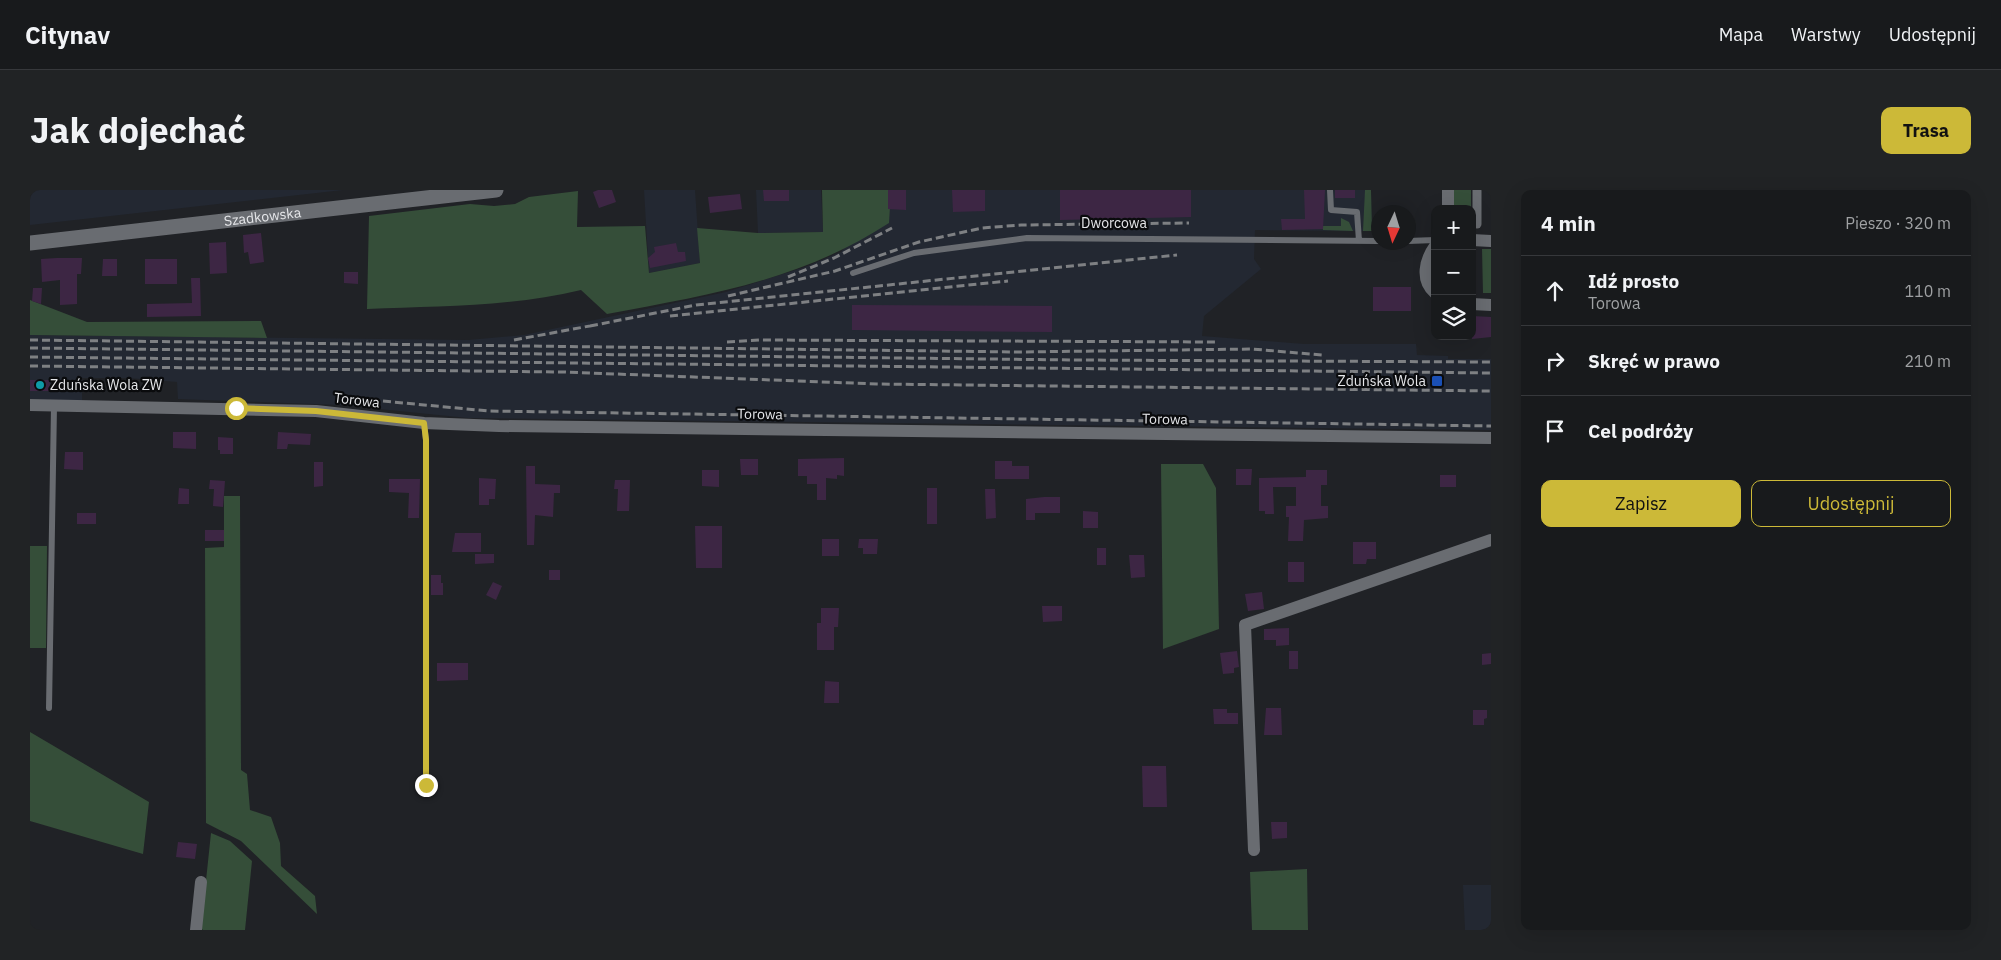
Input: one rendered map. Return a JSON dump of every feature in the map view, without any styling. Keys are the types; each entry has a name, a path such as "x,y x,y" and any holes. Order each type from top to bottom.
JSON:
{"street":[{"name":"Szadkowska","path":"30,243 496,190"},
{"path":"1448,190 1448,205"},
{"path":"1477,190 1477,224"},
{"path":"1476,240 1491,241"},
{"path":"1431,251 1425,269 1426,280 1431,287"},
{"path":"1476,304 1491,304"},
{"name":"Torowa","path":"30,405 316,411 424,423 499,426 1491,438"},
{"path":"1254,850 1246,625 1491,540"},
{"path":"196,930 201,882"}],"lane":[{"path":"1330,190 1331,210 1357,212 1359,241"},
{"name":"Dworcowa","path":"853,273 914,253 1027,238 1371,241"},
{"path":"1416,241 1431,240"},
{"path":"50,708 54,406"},
{"path":"424,423 426,440 426,785"}],"shaded area":[{"path":"30,190 343,190 30,225"},
{"path":"644,190 695,190 700,263 649,273"},
{"path":"756,190 821,190 823,232 758,233"},
{"path":"891,190 1371,190 1371,231 1255,230 1254,259 1261,269 1204,316 1202,336 1304,344 1416,344 1417,355 1448,356 1448,359 1491,359 1491,430 468,418 340,405 178,399 177,382 128,378 82,378 82,402 30,401 30,335 468,340 524,335 726,292 805,267 841,252"},
{"path":"1463,885 1491,885 1491,930 1465,930"}],"green space":[{"path":"822,190 891,190 889,223 855,243 822,259 787,272 717,292 607,314 581,290 555,296 501,303 367,309 369,216 470,204 494,206 515,204 529,197 578,191 577,227 645,226 649,273 700,263 697,228 758,233 823,232"},
{"path":"1365,190 1371,190 1371,231 1363,231"},
{"path":"1453,190 1471,190 1471,205 1454,205"},
{"path":"1341,218 1349,222 1353,231 1323,230 1323,226 1341,226"},
{"path":"1482,249 1491,249 1491,293 1483,293"},
{"path":"30,300 87,322 261,321 267,338 30,335"},
{"path":"1161,464 1203,464 1216,488 1219,629 1163,649"},
{"path":"224,496 240,496 241,770 247,774 250,810 271,817 280,843 281,866 315,896 317,914 241,841 206,823 205,548 224,547"},
{"path":"30,546 47,546 46,648 30,648"},
{"path":"30,732 149,802 143,854 30,821"},
{"path":"211,833 230,841 252,861 245,930 203,930 201,928"},
{"path":"1307,869 1308,930 1252,930 1250,872"}],"building":[{"path":"612,190 616,202 599,208 593,192"},
{"path":"763,190 789,190 789,201 764,201"},
{"path":"888,190 906,190 906,210 888,209"},
{"path":"952,190 985,190 985,211 953,212"},
{"path":"1060,190 1191,190 1191,217 1060,220"},
{"path":"1304,190 1325,190 1323,229 1282,230 1281,219 1305,219"},
{"path":"1335,190 1355,190 1355,198 1335,198"},
{"path":"740,194 742,209 710,213 708,197"},
{"path":"261,233 264,262 250,264 248,252 244,253 243,235"},
{"path":"226,242 227,273 210,274 209,243"},
{"path":"676,243 678,252 685,252 686,261 650,268 648,258 655,252 654,247"},
{"path":"82,258 81,274 77,274 77,304 60,305 60,280 42,282 41,259"},
{"path":"103,259 117,259 117,276 102,276"},
{"path":"145,259 177,259 177,284 145,284"},
{"path":"344,272 358,272 358,284 344,283"},
{"path":"191,278 200,278 201,316 147,317 147,304 192,303"},
{"path":"1373,287 1411,287 1411,311 1373,311"},
{"path":"33,288 42,288 41,304 32,301"},
{"path":"852,305 1052,306 1052,332 852,330"},
{"path":"1476,316 1491,317 1491,337 1476,339"},
{"name":"Zduńska Wola ZW","path":"30,380 50,380 50,391 30,391"},
{"path":"173,432 196,432 196,449 173,448"},
{"path":"278,432 311,434 310,445 288,444 287,449 277,449"},
{"path":"218,437 233,438 233,454 220,454 220,450 218,450"},
{"path":"65,452 83,452 83,470 64,469"},
{"path":"844,458 844,476 837,475 837,479 826,478 826,500 817,500 817,484 807,484 807,476 798,476 798,459"},
{"path":"740,459 758,459 758,475 741,475"},
{"path":"995,461 1012,461 1012,466 1029,466 1029,479 995,479"},
{"path":"314,462 323,462 323,486 314,487"},
{"path":"526,466 535,466 535,484 560,485 560,493 554,493 553,517 535,515 534,545 527,545"},
{"path":"1236,469 1252,469 1251,485 1236,485"},
{"path":"702,470 719,470 719,487 702,486"},
{"path":"1306,470 1327,470 1327,485 1321,485 1321,506 1328,506 1328,518 1304,520 1303,541 1288,541 1289,517 1286,517 1286,506 1296,506 1296,487 1273,487 1274,514 1265,514 1265,511 1259,511 1259,478 1306,477"},
{"path":"1440,475 1456,475 1456,487 1440,487"},
{"path":"479,478 496,479 495,499 489,499 489,505 479,505"},
{"path":"389,479 420,479 419,518 408,518 409,493 389,492"},
{"path":"210,480 225,481 223,507 213,506 214,489 209,489"},
{"path":"615,480 630,480 629,511 617,511 618,489 614,489"},
{"path":"179,488 189,489 189,504 178,504"},
{"path":"927,488 937,488 937,524 927,524"},
{"path":"985,489 995,489 996,518 986,519"},
{"path":"1060,497 1060,513 1035,513 1035,520 1026,520 1026,499"},
{"path":"1083,511 1098,512 1098,528 1083,528"},
{"path":"77,513 96,513 96,524 77,524"},
{"path":"695,526 722,526 722,568 696,568"},
{"path":"205,530 224,530 224,541 205,541"},
{"path":"455,533 481,533 481,552 452,552"},
{"path":"822,539 839,539 839,556 822,556"},
{"path":"859,539 878,539 877,554 863,554 863,548 858,548"},
{"path":"1353,542 1376,542 1376,559 1367,559 1366,564 1353,564"},
{"path":"1097,548 1106,548 1106,565 1097,565"},
{"path":"475,554 494,554 494,563 475,564"},
{"path":"1129,555 1144,555 1145,577 1131,578"},
{"path":"1288,562 1304,562 1304,582 1288,582"},
{"path":"549,570 560,570 560,580 549,580"},
{"path":"431,575 441,575 443,595 431,595"},
{"path":"493,582 502,586 496,600 486,595"},
{"path":"1262,592 1264,609 1248,611 1245,594"},
{"path":"1042,606 1062,606 1062,621 1043,622"},
{"path":"821,608 839,608 838,627 834,627 834,650 817,650 817,623 821,623"},
{"path":"1289,628 1289,645 1276,646 1276,640 1264,640 1264,629"},
{"path":"1237,651 1239,667 1234,668 1234,673 1223,674 1220,653"},
{"path":"1289,651 1298,651 1298,669 1289,669"},
{"path":"1491,653 1491,664 1482,665 1482,654"},
{"path":"437,663 468,663 468,680 437,681"},
{"path":"825,681 839,682 839,703 824,703"},
{"path":"1266,708 1281,708 1282,735 1264,735"},
{"path":"1213,709 1227,709 1227,713 1238,713 1238,724 1214,724"},
{"path":"1473,710 1487,710 1487,718 1484,719 1484,725 1473,725"},
{"path":"1142,766 1166,766 1167,807 1143,807"},
{"path":"1271,822 1287,822 1287,838 1272,839"},
{"path":"178,842 197,844 195,859 176,857"}],"railway":[{"path":"728,296 835,271 919,242 982,228 1021,225 1189,223"},
{"path":"788,277 834,258 892,228"},
{"path":"590,326 696,305 1177,255"},
{"path":"670,316 1008,281"},
{"path":"514,340 595,325"},
{"path":"30,340 1020,352 1252,349 1322,355"},
{"path":"727,342 759,340 1217,342"},
{"path":"30,348 1075,360 1491,362"},
{"path":"30,357 1491,373"},
{"path":"30,366 563,372 877,384 1491,391"},
{"path":"383,401 488,411 1491,426"}],"place":[{"name":"Zduńska Wola","path":"1437,381"},
{"name":"Zduńska Wola ZW","path":"40,385"}],"route":[{"path":"236,408 316,411 424,423 426,440 426,785"}]}
